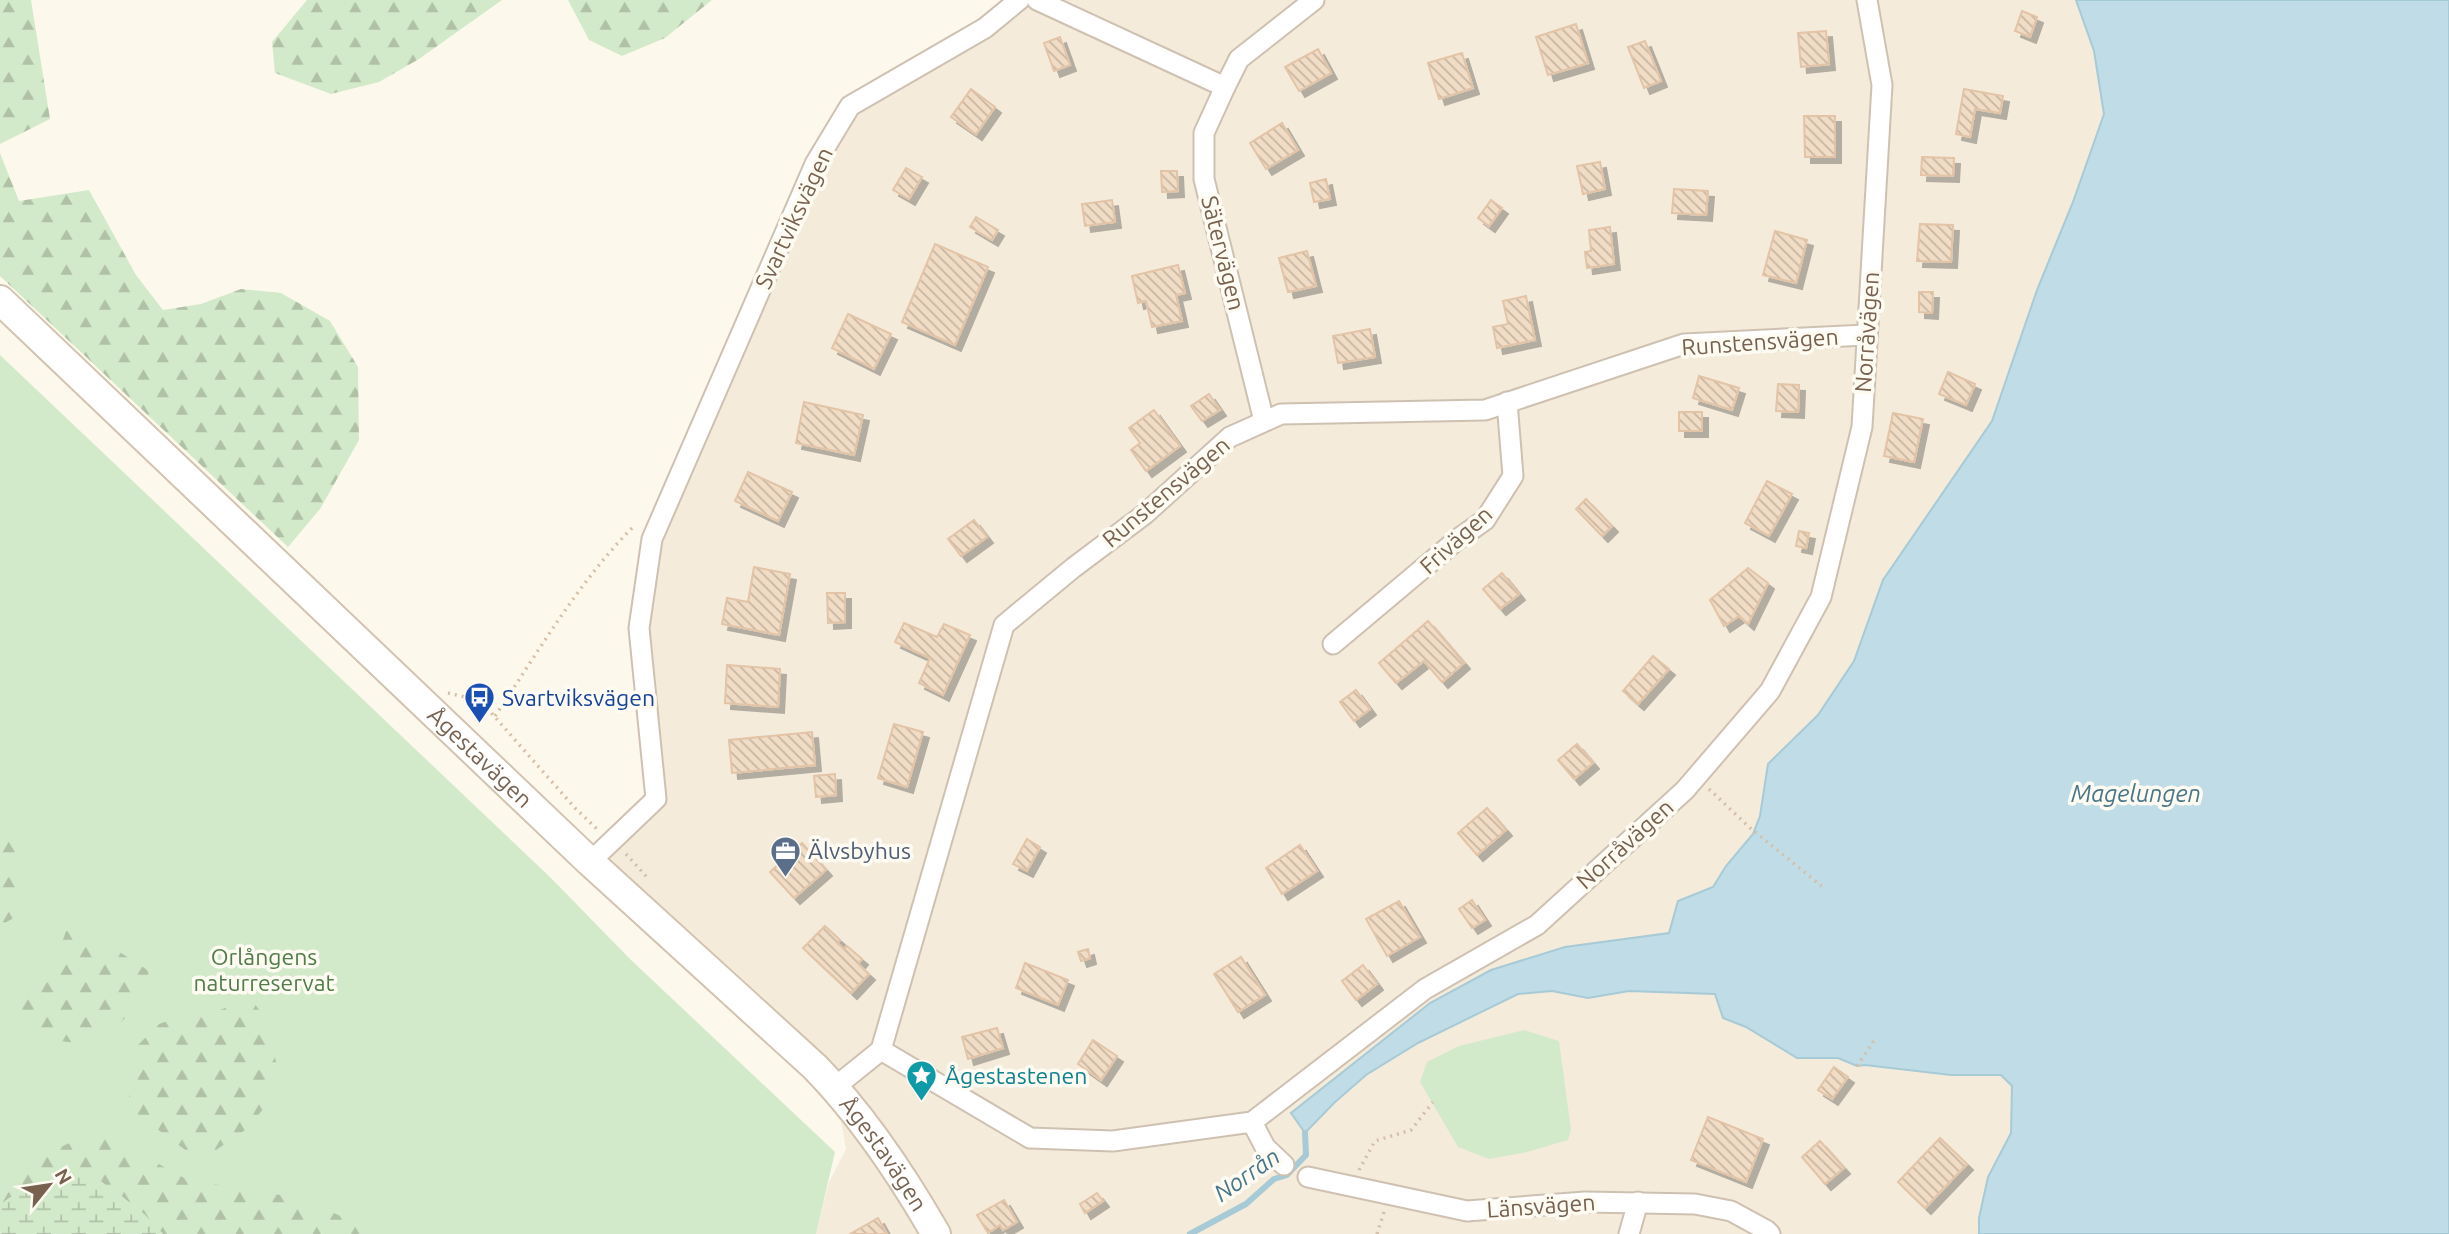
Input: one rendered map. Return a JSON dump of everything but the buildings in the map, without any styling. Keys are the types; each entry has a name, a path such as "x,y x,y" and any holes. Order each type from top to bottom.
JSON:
{"main road":[{"name":"Ågestavägen","path":"0,300 590,863 835,1087 868,1128 936,1234"}],"street":[{"name":"Svartviksvägen","path":"590,863 656,799 639,628 652,539 815,164 850,106 985,27 1019,0"},
{"path":"1037,0 1226,87"},
{"name":"Sätervägen","path":"1264,421 1204,179 1204,133 1239,59 1314,0"},
{"name":"Norråvägen","path":"1252,1122 1425,989 1537,925 1685,790 1769,691 1821,597 1862,427 1882,85 1867,0"},
{"name":"Runstensvägen","path":"881,1050 1004,625 1073,568 1145,514 1230,437 1281,414 1485,410 1684,344 1866,335"},
{"name":"Frivägen","path":"1333,645 1458,539 1485,520 1513,475 1507,402"},
{"path":"835,1087 881,1050 1030,1138 1113,1140 1252,1122 1265,1147 1284,1165"},
{"name":"Länsvägen","path":"1308,1177 1467,1211 1585,1202 1695,1204 1731,1211 1770,1234"},
{"path":"1629,1234 1638,1202"}],"path":[{"path":"495,716 568,607 619,541 648,512 664,511"},
{"path":"1722,802 1824,888"},
{"path":"1857,1066 1875,1039"},
{"path":"1350,1187 1375,1141 1410,1130 1433,1102"}],"shaded area":[{"path":"1019,0 2076,0 2094,51 2104,114 2073,202 2037,290 1992,421 1883,580 1854,661 1818,715 1768,764 1760,816 1753,834 1726,866 1713,887 1678,901 1669,933 1565,947 1430,1003 1291,1113 1306,1133 1334,1103 1366,1075 1418,1043 1518,994 1552,991 1588,998 1629,991 1715,994 1723,1018 1746,1027 1797,1057 1838,1058 1857,1066 1951,1075 2001,1075 2012,1086 2011,1133 1988,1177 1979,1218 1979,1234 816,1234 829,1182 846,1149 835,1087 590,863 656,799 639,628 652,539 850,106"}],"green space":[{"path":"0,0 31,0 50,119 0,144"},
{"path":"307,0 502,0 419,59 379,82 331,94 275,73 272,42"},
{"path":"568,0 712,0 665,38 622,56 589,40"},
{"path":"0,153 19,201 89,190 136,275 163,310 201,304 241,289 281,293 330,321 358,367 359,440 320,509 288,547 0,276"},
{"name":"Orlångens naturreservat","path":"0,355 550,877 630,959 835,1152 816,1234 0,1234"},
{"path":"0,817 9,832 21,865 16,888 20,914 0,926"},
{"path":"66,931 104,942 149,971 143,1000 119,1024 76,1043 53,1040 30,1032 19,1013 24,989 58,954"},
{"path":"251,999 263,1015 277,1065 263,1109 248,1128 216,1150 188,1152 129,1108 130,1071 136,1047 159,1024 188,1014 214,1012"},
{"path":"1524,1030 1559,1041 1571,1130 1568,1140 1489,1159 1458,1147 1420,1082 1427,1062 1459,1046"},
{"path":"104,1127 144,1156 188,1180 299,1198 382,1234 163,1234 144,1214 113,1189 0,1205 0,1175"},
{"path":"93,1175 144,1214 163,1234 0,1234 0,1205 10,1198 32,1187"}],"water":[{"name":"Magelungen","path":"2076,0 2449,0 2449,1234 1979,1234 1979,1218 1988,1177 2011,1133 2012,1086 2001,1075 1951,1075 1857,1066 1838,1058 1797,1058 1746,1027 1723,1018 1715,994 1629,991 1588,998 1552,991 1518,994 1418,1043 1366,1075 1305,1133 1291,1113 1430,1003 1491,970 1565,947 1669,933 1678,901 1713,887 1726,866 1753,834 1760,816 1768,764 1818,715 1854,661 1883,580 1992,421 2037,290 2073,202 2104,114 2094,51"}],"waterway":[{"name":"Norrån","path":"1190,1234 1246,1204 1274,1179 1287,1175 1306,1155 1305,1133"}],"place":[{"name":"Svartviksvägen","path":"479,725"},
{"name":"Älvsbyhus","path":"785,878"},
{"name":"Ågestastenen","path":"922,1103"}]}
